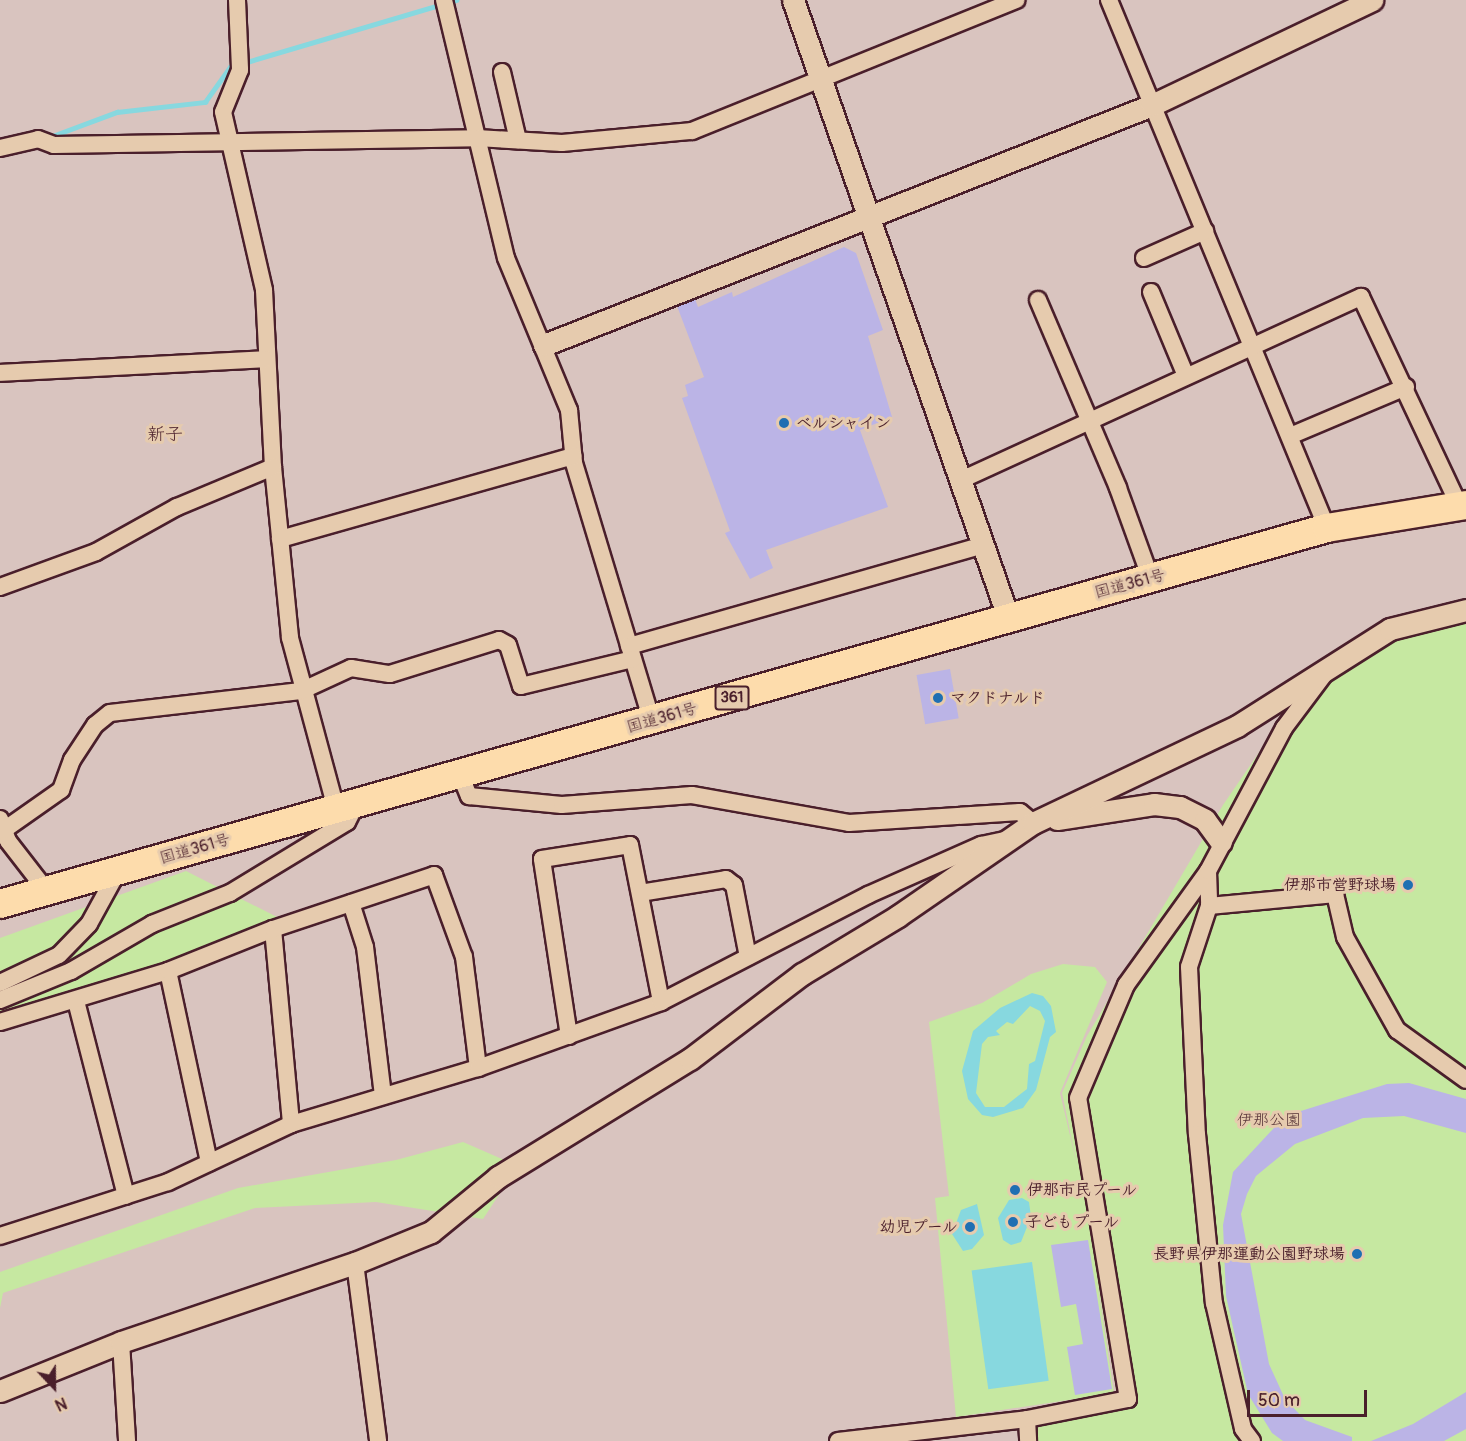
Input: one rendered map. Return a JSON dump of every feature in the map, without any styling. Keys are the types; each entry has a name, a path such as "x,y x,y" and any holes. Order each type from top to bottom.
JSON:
{"highway":[{"name":"国道361号","path":"0,904 1327,528 1463,505"}],"street":[{"path":"0,1000 71,971 153,924 230,893 346,822 346,806 301,691 280,539 273,467 264,290 227,140 223,112 240,66 237,0"},
{"path":"793,0 1008,617"},
{"path":"0,148 44,141 477,138 562,143 692,131 820,77 1017,0"},
{"path":"1109,0 1327,528"},
{"path":"544,345 1152,105 1372,0"},
{"path":"445,4 506,258 569,410 573,456 652,721"},
{"path":"502,72 518,140"},
{"path":"1144,258 1204,231"},
{"path":"1151,292 1186,376"},
{"path":"960,480 1361,297 1463,505"},
{"path":"1038,300 1089,421 1151,579"},
{"path":"0,373 266,359"},
{"path":"1290,436 1406,387"},
{"path":"280,539 573,456"},
{"path":"0,587 96,552 177,507 273,467"},
{"path":"46,890 3,832 61,790 78,751 94,725 110,713 301,691 351,668 390,674 499,640 508,645 520,686 983,545"},
{"path":"0,1391 121,1342 356,1263 431,1232 498,1177 690,1059 802,974 1025,830 1237,726 1390,629 1466,610"},
{"path":"838,1441 1027,1419 1128,1399 1078,1098 1126,985 1208,871 1221,842 1284,728 1331,666"},
{"path":"460,774 469,796 562,805 692,795 849,823 1020,812 1025,830"},
{"path":"0,1236 126,1196 209,1163 291,1124 478,1068 661,1002 868,895 981,845 1025,830 1154,804 1188,811 1204,820 1221,842"},
{"path":"569,1036 542,859 630,845 661,1002"},
{"path":"0,983 59,955 89,924 118,871"},
{"path":"1208,871 1209,906 1189,967 1197,1134 1215,1303 1230,1382 1243,1429 1252,1441"},
{"path":"0,1022 168,970 273,929 434,875 464,957 478,1068"},
{"path":"640,893 726,879 734,885 748,957"},
{"path":"1209,906 1335,894 1345,937 1397,1030 1466,1080"},
{"path":"351,903 365,946 383,1096"},
{"path":"273,929 291,1124"},
{"path":"168,970 209,1163"},
{"path":"76,1000 126,1196"},
{"path":"356,1263 378,1441"},
{"path":"121,1342 127,1441"},
{"path":"1027,1419 1028,1441"}],"green space":[{"name":"伊那公園","path":"1466,600 1466,1441 1029,1441 1028,1412 1117,1395 1096,1274 1114,1393 956,1417 935,1198 949,1196 929,1022 982,1003 1031,974 1063,964 1095,967 1107,982 1060,1093 1077,1165 1062,1093 1087,1036 1223,805 1325,656 1386,620"},
{"path":"186,871 277,917 0,1031 0,938"},
{"path":"463,1142 518,1166 483,1219 376,1202 255,1208 3,1293 0,1308 0,1272 238,1188 396,1160"}],"water":[{"path":"1032,993 1043,996 1051,1006 1056,1032 1050,1037 1036,1090 1023,1108 993,1117 982,1115 968,1099 962,1071 973,1031 1000,1008","holes":["1030,1006 1040,1011 1045,1021 1035,1061 1029,1064 1027,1089 1004,1107 985,1107 976,1093 982,1044 988,1037 1000,1035 996,1031 1007,1022 1013,1024"]},
{"name":"子どもプール","path":"1022,1198 1029,1202 1031,1217 1021,1242 1011,1245 1003,1240 998,1218 1009,1200"},
{"name":"幼児プール","path":"977,1204 984,1235 972,1249 963,1251 952,1234 961,1210"},
{"path":"1032,1262 1049,1381 988,1389 972,1270"}],"building":[{"name":"ベルシャイン","path":"844,247 856,253 883,330 868,336 892,417 860,430 888,507 766,550 773,568 750,579 725,533 730,531 682,398 688,396 685,385 704,377 677,306 695,299 698,307 732,292 733,297"},
{"name":"マクドナルド","path":"950,669 959,718 925,724 917,675"},
{"path":"1409,1083 1466,1099 1466,1133 1404,1116 1363,1118 1295,1144 1256,1176 1247,1194 1241,1214 1269,1364 1285,1399 1305,1420 1352,1437 1352,1441 1283,1441 1272,1433 1248,1394 1226,1296 1223,1225 1233,1172 1285,1116 1387,1084"},
{"path":"1088,1240 1112,1389 1075,1395 1067,1347 1083,1344 1076,1304 1061,1307 1051,1245"},
{"path":"1466,1392 1466,1429 1444,1441 1371,1441 1413,1424"}],"waterway":[{"path":"47,138 117,112 205,102 230,67 456,0"}],"place":[{"name":"ベルシャイン","path":"784,423"},
{"name":"マクドナルド","path":"938,698"},
{"name":"伊那市営野球場","path":"1408,885"},
{"name":"伊那市民プール","path":"1015,1190"},
{"name":"子どもプール","path":"1013,1222"},
{"name":"幼児プール","path":"970,1227"},
{"name":"長野県伊那運動公園野球場","path":"1357,1254"}],"district":[{"name":"新子","path":"165,435"}]}
